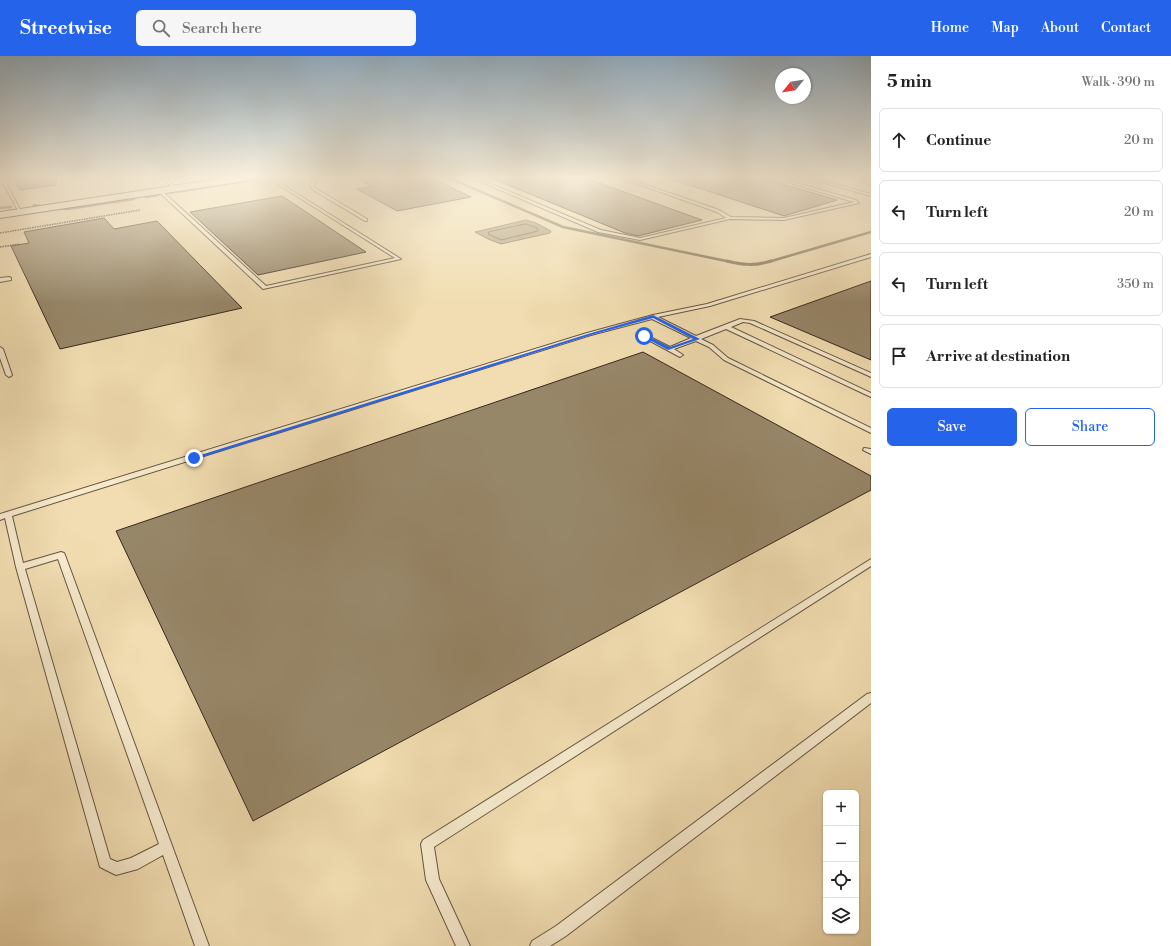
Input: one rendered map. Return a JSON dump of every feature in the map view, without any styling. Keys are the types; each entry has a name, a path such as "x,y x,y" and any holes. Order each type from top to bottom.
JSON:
{"lane":[{"path":"191,220 265,288 399,260 335,220"},
{"path":"573,220 600,231 633,239 640,239 723,220"},
{"path":"771,220 786,220"},
{"path":"166,847 133,864 116,869 105,863 4,516 582,337 653,316 708,305 871,255"},
{"path":"0,280 9,279"},
{"path":"653,316 711,346 726,359 871,431"},
{"path":"670,349 742,320 752,322 871,375"},
{"path":"725,326 871,395"},
{"path":"644,336 680,355"},
{"path":"0,349 9,374"},
{"path":"20,567 61,555 202,946"},
{"path":"463,946 433,880 427,844 871,562"},
{"path":"537,946 561,931 871,697"}],"path":[{"path":"0,233 82,220"},
{"path":"0,247 20,244"}],"water":[{"path":"526,220 536,223 551,231 550,233 501,244 475,232"}],"building":[{"path":"95,220 105,220 114,229 157,221 242,308 60,349 11,246 29,243 24,232"},
{"path":"198,220 317,220 366,252 258,275"},
{"path":"592,220 702,220 638,236 625,233"},
{"path":"871,281 871,360 770,317"},
{"path":"643,352 871,476 871,490 253,821 116,531"}],"waterway":[{"path":"546,220 563,227 731,262"},
{"path":"768,262 871,232"},
{"path":"727,261 749,264 760,264 771,261"}],"route":[{"path":"194,458 590,334 653,316 697,339 670,349 644,336"}]}
